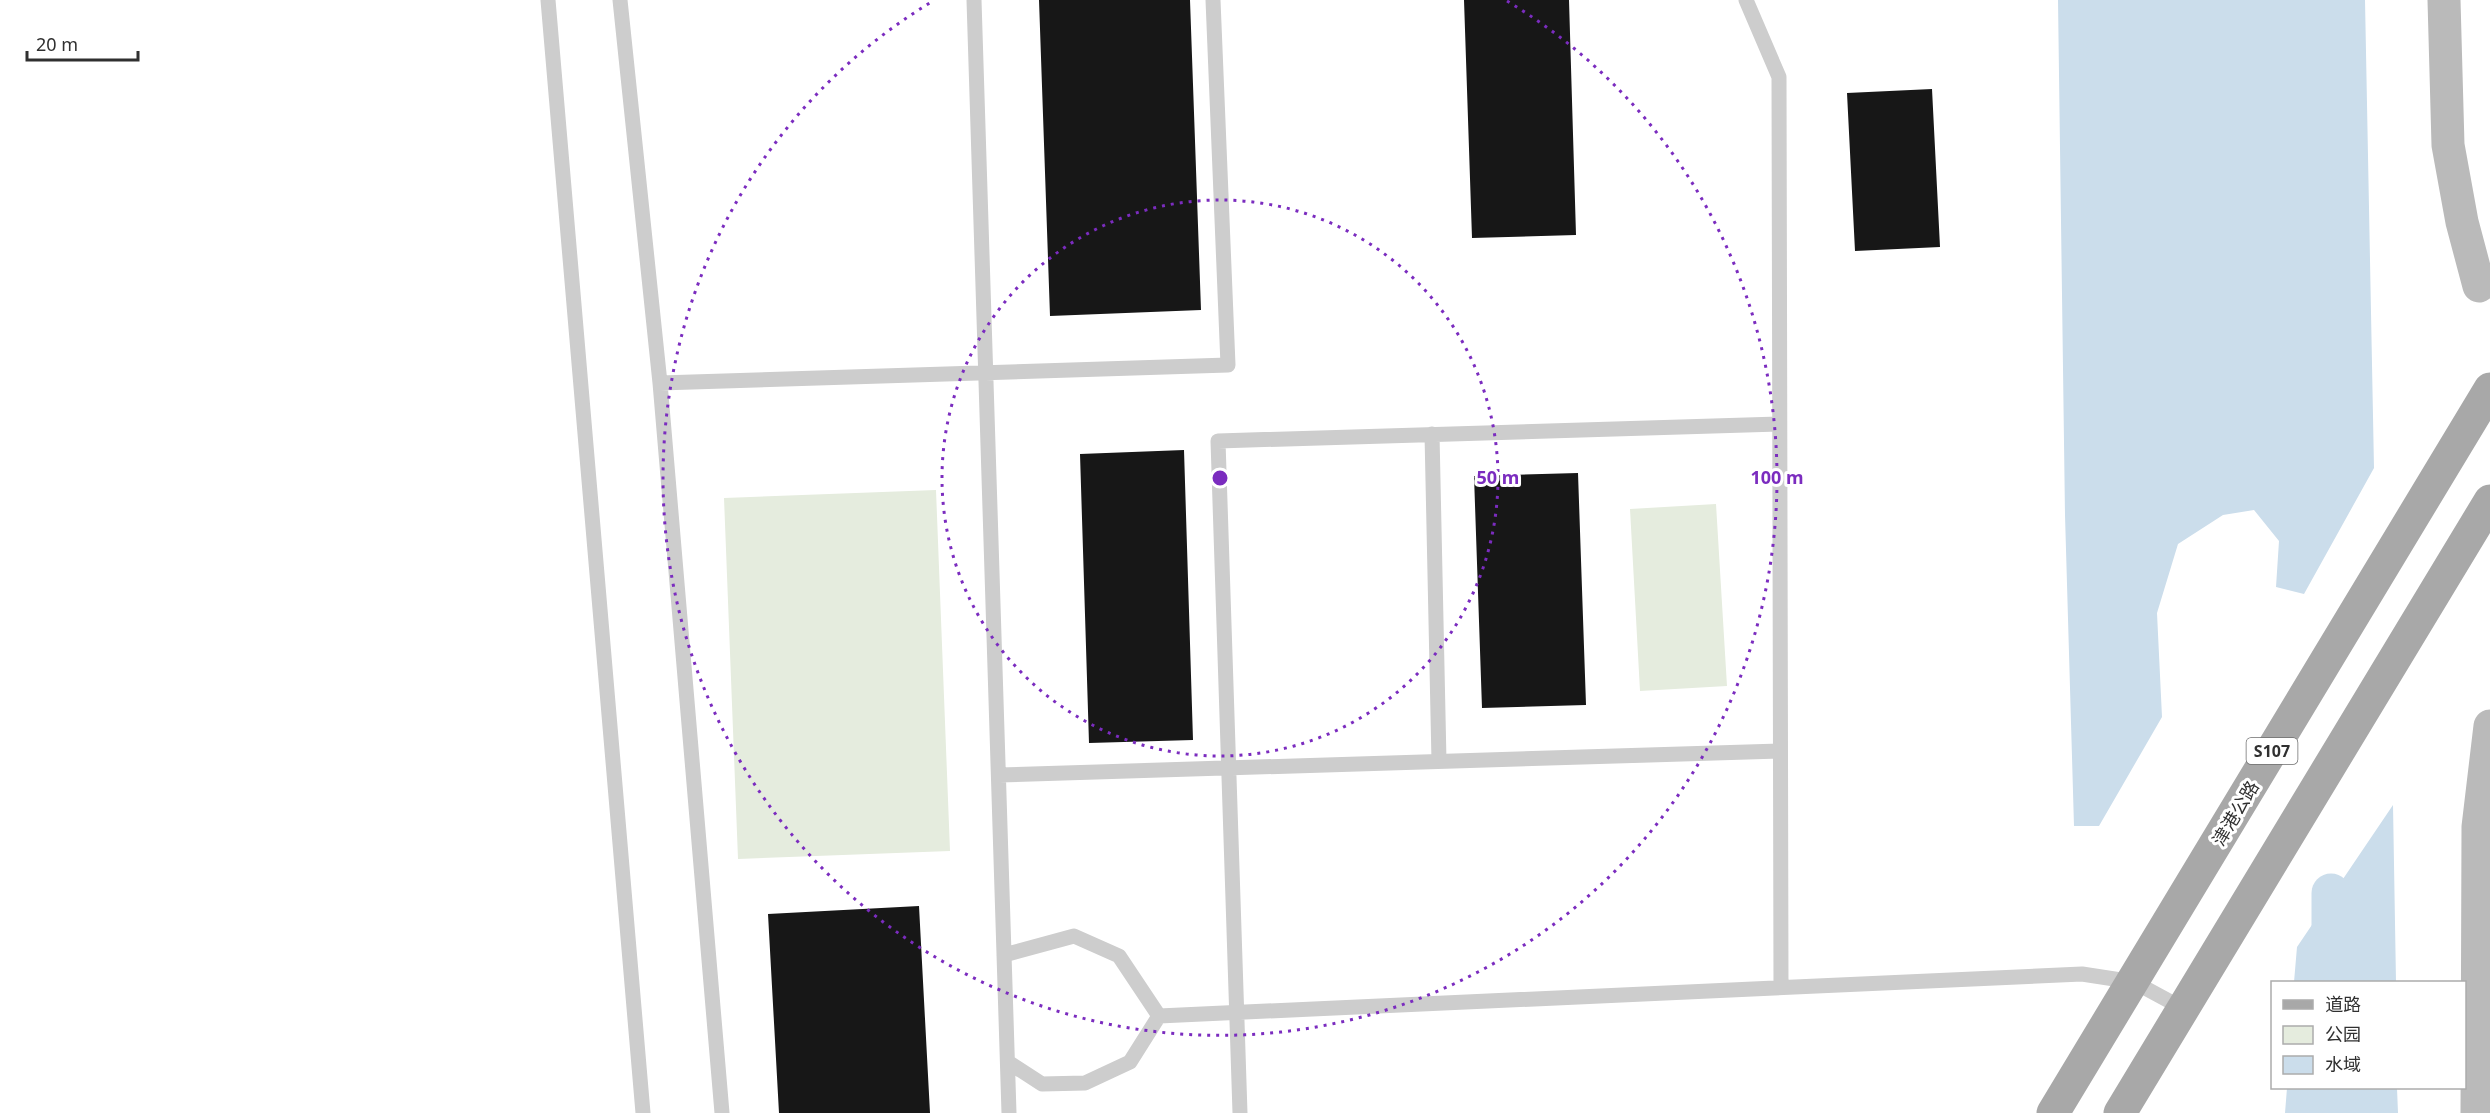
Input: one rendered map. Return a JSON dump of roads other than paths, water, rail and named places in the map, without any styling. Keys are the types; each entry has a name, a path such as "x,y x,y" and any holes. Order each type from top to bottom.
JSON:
{"main road":[{"name":"津港公路","path":"2053,1113 2490,388"},
{"path":"2120,1113 2490,501"}],"street":[{"path":"2444,0 2448,145 2462,222 2479,286"},
{"path":"2477,1113 2478,827 2490,726"}],"lane":[{"path":"548,0 642,1113"},
{"path":"620,0 660,383 722,1113"},
{"path":"974,0 1009,1113"},
{"path":"660,383 1228,365 1213,0"},
{"path":"1746,0 1779,77 1781,987"},
{"path":"1240,1113 1218,441 1779,424"},
{"path":"1432,434 1439,761"},
{"path":"999,775 1780,751"},
{"path":"1004,955 1074,936 1119,956 1159,1016"},
{"path":"1159,1016 2082,974 2134,982 2182,1008"},
{"path":"1008,1062 1042,1084 1085,1083 1131,1062 1159,1016"}],"water":[{"path":"2058,0 2365,0 2374,468 2304,594 2276,587 2279,541 2254,510 2223,515 2178,544 2157,613 2162,717 2099,826 2074,826 2065,515"},
{"path":"2393,805 2396,981 2294,981 2297,947"},
{"path":"2287,1089 2397,1089 2398,1113 2285,1113"}],"waterway":[{"path":"2331,893 2331,981"}]}
